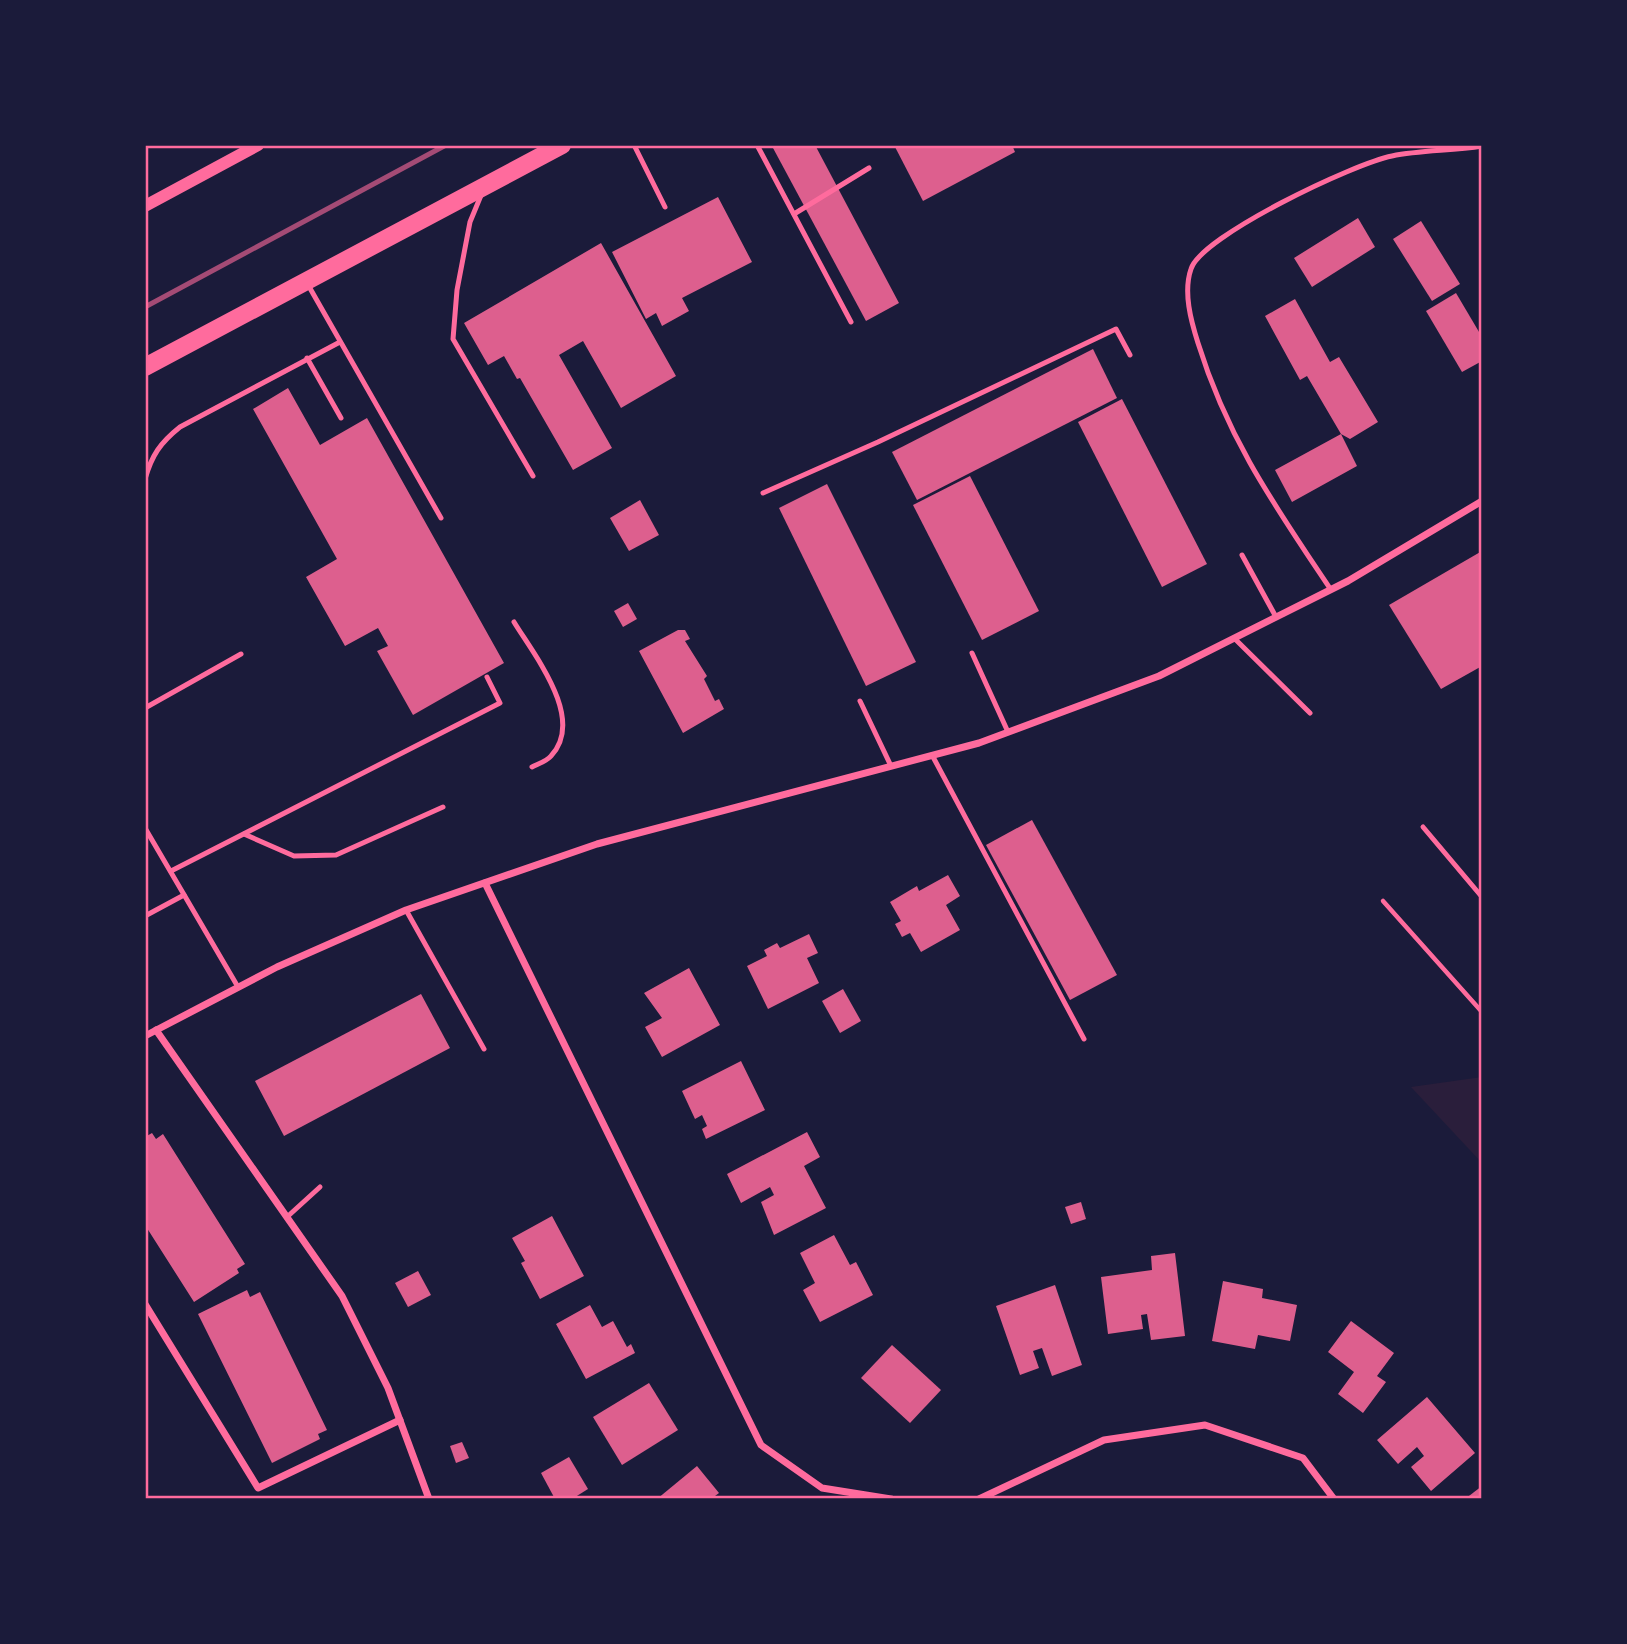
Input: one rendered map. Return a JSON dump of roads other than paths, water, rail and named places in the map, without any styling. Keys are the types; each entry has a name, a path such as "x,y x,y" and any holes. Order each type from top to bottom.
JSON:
{"main road":[{"path":"145,367 562,145"}],"street":[{"path":"145,206 258,145"},
{"path":"145,1036 238,987 407,910 597,844 932,755 1008,732 1159,676 1331,590 1482,501"},
{"path":"485,883 761,1445 822,1488 891,1499"},
{"path":"156,1030 342,1296 388,1388 429,1499"},
{"path":"145,1304 258,1488 400,1420"},
{"path":"979,1499 1104,1440 1205,1425 1303,1458 1335,1499"}],"lane":[{"path":"634,145 665,207"},
{"path":"757,145 852,322"},
{"path":"1331,590 1252,472 1213,391 1191,320 1191,268 1200,255 1219,239 1359,165 1421,151 1482,146"},
{"path":"794,214 869,169"},
{"path":"484,187 470,222 457,290 453,339 533,476"},
{"path":"307,283 441,518"},
{"path":"763,493 878,442 1116,329 1130,355"},
{"path":"145,479 150,459 160,443 180,428 340,342"},
{"path":"307,358 341,418"},
{"path":"1242,555 1276,617"},
{"path":"513,622 546,676 563,713 562,737 551,757 532,767"},
{"path":"1234,638 1310,713"},
{"path":"972,653 1008,732"},
{"path":"145,708 241,654"},
{"path":"171,871 500,703 487,677"},
{"path":"860,701 891,766"},
{"path":"932,755 1084,1039"},
{"path":"244,834 294,856 336,855 443,807"},
{"path":"1423,827 1482,897"},
{"path":"145,828 238,987"},
{"path":"145,916 184,895"},
{"path":"407,910 484,1049"},
{"path":"286,1217 320,1187"}],"railway":[{"path":"145,307 446,145"}]}
